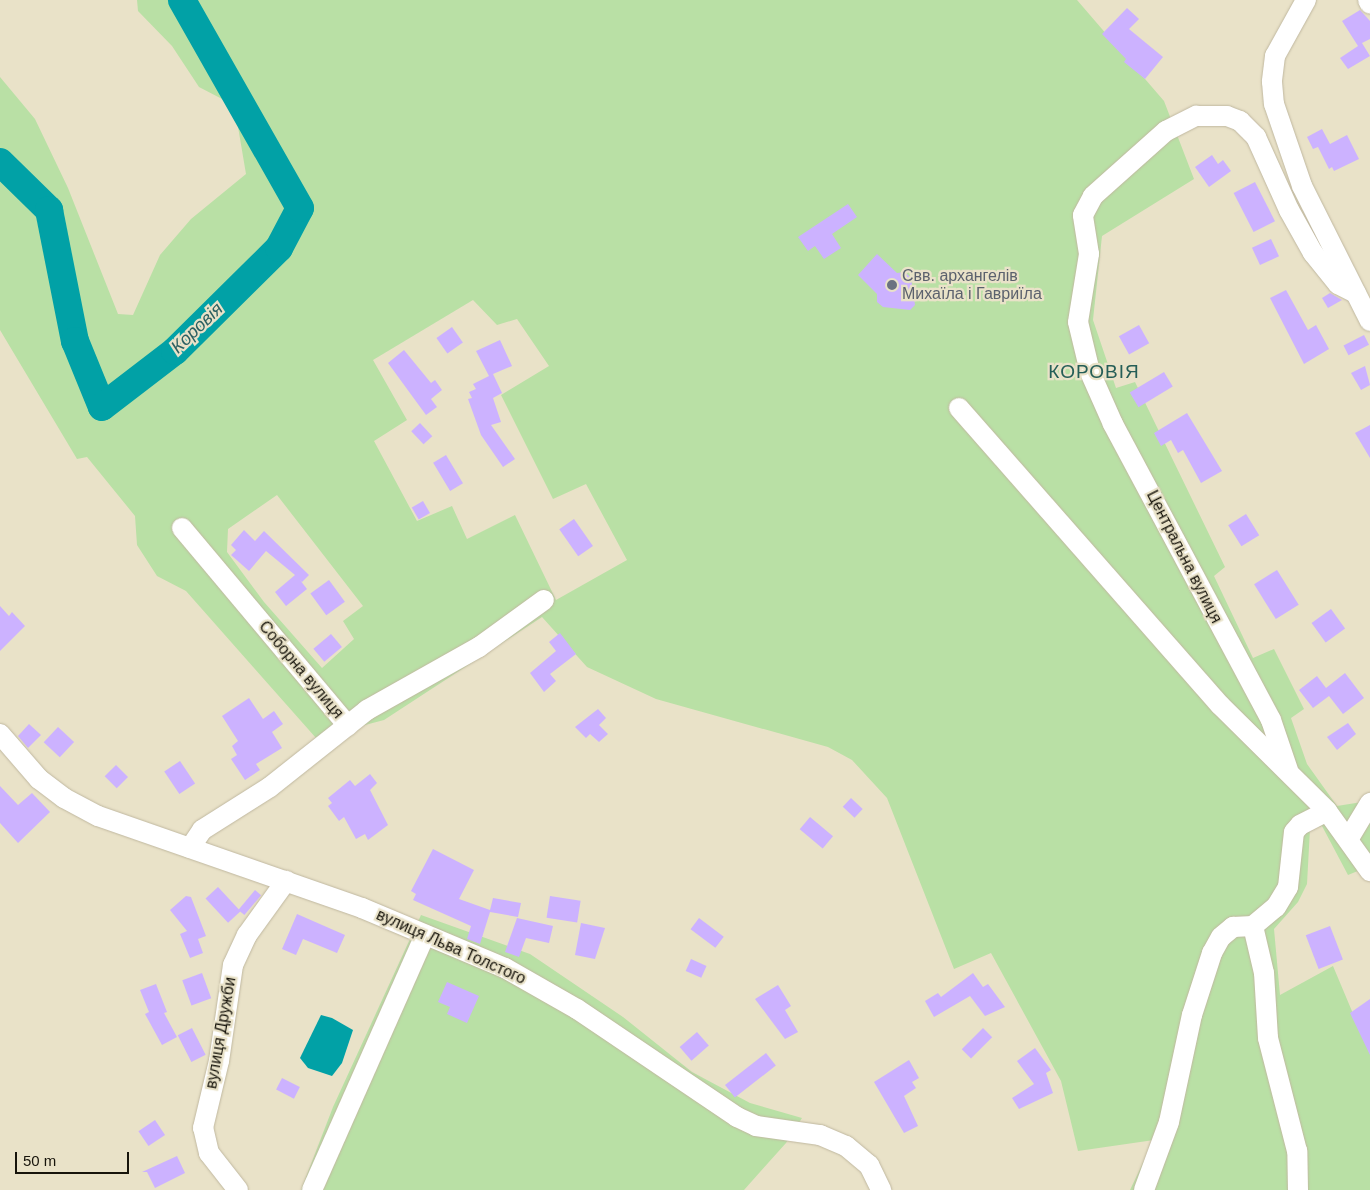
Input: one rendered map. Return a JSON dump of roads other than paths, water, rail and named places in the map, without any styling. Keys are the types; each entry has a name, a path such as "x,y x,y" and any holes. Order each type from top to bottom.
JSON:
{"street":[{"path":"1306,0 1275,56 1272,82 1274,104 1302,186 1370,321"},
{"path":"1368,0 1370,4"},
{"name":"Центральна вулиця","path":"1356,293 1338,284 1313,253 1288,210 1256,137 1240,121 1227,116 1196,116 1166,130 1093,196 1083,216 1089,264 1078,322 1090,372 1113,424 1267,712 1288,770 1327,811 1349,838 1370,871"},
{"path":"959,408 1220,705 1288,770"},
{"name":"Соборна вулиця","path":"182,528 348,726 270,787 202,830 190,848"},
{"path":"348,726 368,710 479,647 544,600"},
{"name":"вулиця Льва Толстого","path":"0,734 31,772 64,798 126,828 286,881 505,968 546,990 746,1122 774,1130 820,1136 846,1146 868,1165 881,1190"},
{"path":"1349,838 1370,803"},
{"path":"1144,1190 1169,1122 1192,1014 1212,953 1221,937 1233,927 1253,926 1268,915 1285,892 1294,832 1300,825 1327,811"},
{"name":"вулиця Дружби","path":"238,1190 209,1153 203,1128 219,1061 228,984 233,965 242,943 286,881"},
{"path":"1253,926 1264,973 1268,1038 1297,1151 1298,1190"},
{"path":"312,1190 424,935"}],"water":[{"path":"321,1015 332,1018 353,1030 342,1063 332,1076 308,1068 300,1058"}],"waterway":[{"name":"Коровія","path":"0,162 49,210 75,341 102,407 175,351 279,248 300,208 182,0"}],"place":[{"name":"Свв. архангелів Михаїла і Гавриїла","path":"892,285"}],"district":[{"name":"КОРОВІЯ","path":"1094,372"}]}
